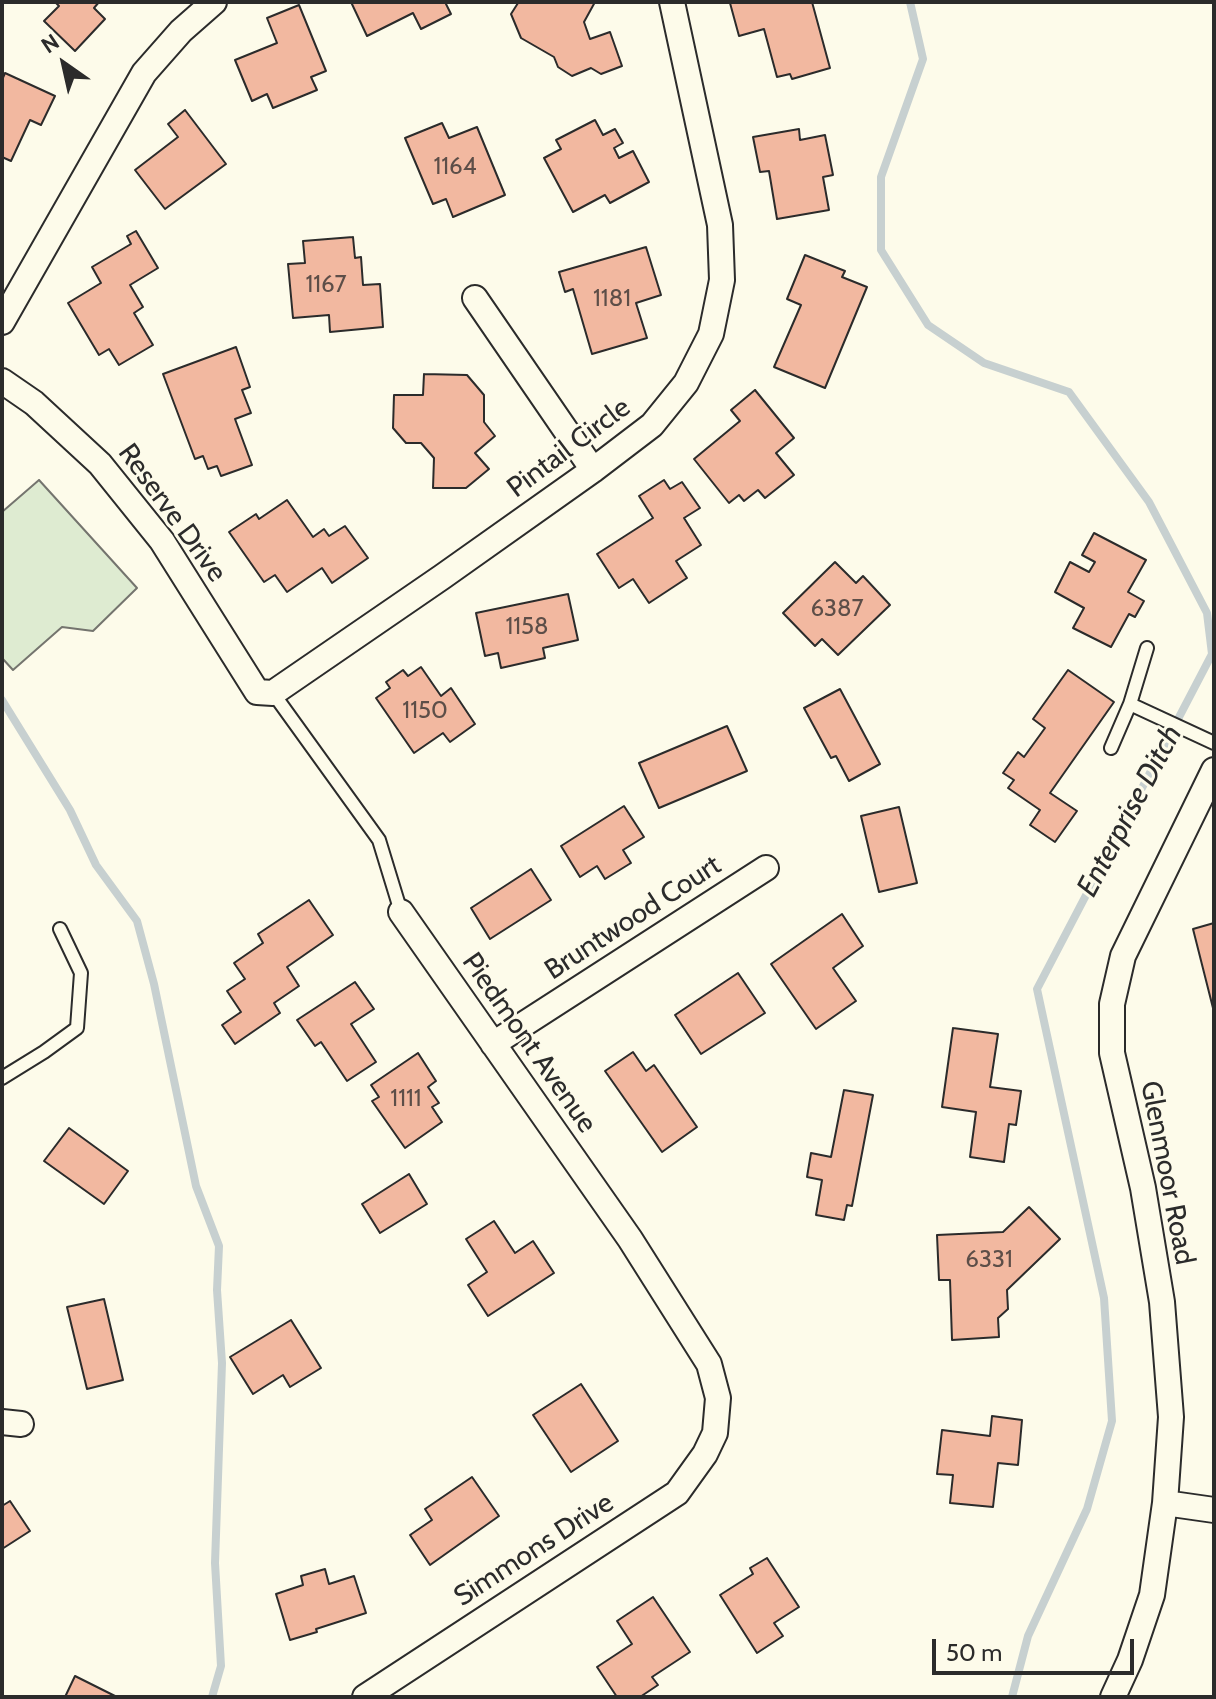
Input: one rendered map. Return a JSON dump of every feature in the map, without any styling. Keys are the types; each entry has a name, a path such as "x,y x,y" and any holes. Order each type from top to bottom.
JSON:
{"street":[{"path":"2,322 144,73 181,31 214,2"},
{"name":"Pintail Circle","path":"273,693 593,470 652,425 686,383 711,334 722,280 720,225 672,2"},
{"path":"475,298 593,470"},
{"name":"Reserve Drive","path":"2,381 34,403 100,464 162,541 257,692 273,693"},
{"name":"Glenmoor Road","path":"1113,1697 1130,1660 1152,1595 1165,1503 1171,1417 1162,1302 1143,1188 1112,1053 1112,1004 1123,956 1214,770"},
{"name":"Bruntwood Court","path":"493,1044 766,868"},
{"name":"Piedmont Avenue","path":"401,912 630,1239 709,1364 718,1398 715,1433"},
{"name":"Simmons Drive","path":"365,1697 677,1493 705,1454 715,1433"},
{"path":"1165,1503 1214,1510"}],"lane":[{"path":"1111,748 1130,704 1147,648"},
{"name":"Piedmont Avenue","path":"273,693 379,840 401,912"},
{"path":"1130,704 1214,743"},
{"path":"2,1078 77,1028 81,973 60,929"}],"green space":[{"path":"39,480 137,588 93,631 62,627 13,670 2,658 2,512"}],"building":[{"path":"55,2 99,2 94,8 105,19 75,51 44,21 59,6"},
{"path":"351,2 445,2 451,14 421,29 413,13 367,36"},
{"path":"521,2 595,2 584,22 590,39 610,32 622,66 601,74 591,68 572,76 558,67 554,57 521,38 511,14"},
{"path":"812,2 830,68 792,79 790,74 777,77 764,29 739,36 730,3"},
{"path":"299,5 326,71 311,77 317,90 273,108 267,94 252,101 235,60 277,43 267,18"},
{"path":"5,73 55,96 41,125 30,120 11,161 2,157 2,80"},
{"path":"185,110 226,164 165,209 135,170 178,137 168,124"},
{"path":"595,120 603,135 615,129 623,143 614,148 619,158 633,151 649,182 610,203 605,195 573,212 544,158 561,149 556,140"},
{"path":"442,123 449,138 477,127 505,195 453,217 446,199 433,204 405,138"},
{"path":"799,129 800,140 825,135 833,175 823,177 829,210 777,219 769,171 760,172 753,137"},
{"path":"136,231 158,268 130,285 143,307 134,313 153,345 119,365 109,349 99,355 68,303 101,283 92,267 131,244 127,236"},
{"path":"353,237 355,258 361,257 363,285 380,284 383,327 330,332 329,315 293,318 288,264 305,263 303,241"},
{"path":"646,247 661,295 636,303 647,338 592,354 573,289 565,292 559,272"},
{"path":"805,255 845,271 842,277 867,287 825,388 774,367 801,305 787,299"},
{"path":"236,347 250,387 242,390 251,413 235,419 252,465 221,476 217,466 208,469 203,456 195,459 163,374"},
{"path":"424,374 467,375 484,395 484,422 495,436 475,453 489,469 466,488 433,488 434,458 421,443 406,443 393,428 394,395 423,395"},
{"path":"755,390 794,438 776,453 794,475 765,498 758,490 744,501 739,495 729,503 694,459 740,421 731,410"},
{"path":"664,480 670,489 682,482 700,508 684,518 701,545 676,561 687,578 649,603 633,579 619,588 597,554 653,518 639,496"},
{"path":"287,500 313,537 324,529 329,536 345,526 368,558 332,583 322,568 287,592 275,575 264,582 229,532 256,514 259,519"},
{"path":"1094,533 1146,560 1128,592 1144,601 1135,617 1129,614 1111,647 1073,628 1084,608 1055,592 1070,562 1089,572 1095,562 1082,555"},
{"path":"835,562 856,583 863,576 890,605 838,655 822,639 815,646 783,613"},
{"path":"568,594 578,640 543,648 545,658 501,668 498,653 485,656 476,613"},
{"path":"421,667 441,696 451,688 475,724 450,742 443,733 414,753 376,698 390,688 386,682 403,670 408,676"},
{"path":"1068,670 1114,702 1050,793 1077,811 1055,842 1030,825 1040,810 1008,788 1014,780 1003,773 1018,752 1024,757 1045,728 1033,719"},
{"path":"840,689 880,764 849,781 836,756 831,758 804,708"},
{"path":"727,726 747,771 659,808 639,763"},
{"path":"624,806 644,837 623,850 631,863 605,879 597,866 580,877 561,846"},
{"path":"899,807 917,883 879,892 861,816"},
{"path":"531,869 551,900 490,939 471,908"},
{"path":"309,900 333,935 287,967 299,986 274,1003 280,1013 235,1044 222,1025 241,1012 227,991 245,979 234,963 263,943 258,934"},
{"path":"842,914 863,946 833,968 856,1001 816,1029 771,964"},
{"path":"1214,923 1214,1012 1193,929"},
{"path":"738,973 765,1013 701,1054 675,1015"},
{"path":"355,982 374,1009 351,1024 376,1062 347,1081 321,1042 315,1046 297,1020"},
{"path":"953,1028 998,1034 990,1087 1021,1091 1016,1125 1009,1124 1004,1162 970,1157 976,1112 942,1107"},
{"path":"633,1052 646,1071 654,1065 697,1127 662,1152 605,1071"},
{"path":"418,1053 436,1081 428,1087 439,1103 432,1107 442,1122 405,1148 372,1101 379,1097 371,1085"},
{"path":"844,1090 873,1095 852,1206 847,1205 844,1220 816,1215 822,1180 807,1177 811,1153 831,1157"},
{"path":"69,1128 128,1171 104,1204 44,1161"},
{"path":"409,1174 427,1204 380,1233 362,1204"},
{"path":"1029,1207 1060,1239 1007,1290 1008,1309 998,1318 999,1337 952,1340 950,1280 939,1280 937,1235 1003,1232"},
{"path":"494,1221 515,1253 533,1241 554,1273 488,1316 468,1285 487,1272 466,1239"},
{"path":"104,1299 123,1380 87,1389 67,1307"},
{"path":"291,1320 321,1368 290,1387 283,1375 253,1394 230,1357"},
{"path":"581,1384 618,1441 571,1472 533,1415"},
{"path":"992,1416 1022,1420 1018,1465 998,1463 993,1507 950,1503 953,1475 937,1474 942,1430 990,1436"},
{"path":"472,1477 499,1516 430,1565 410,1535 432,1520 425,1509"},
{"path":"10,1501 30,1531 2,1549 2,1506"},
{"path":"767,1558 799,1607 774,1623 783,1636 757,1653 720,1595 753,1574 750,1568"},
{"path":"325,1569 329,1584 354,1576 366,1613 290,1640 276,1594 303,1585 301,1576"},
{"path":"653,1597 690,1652 652,1677 658,1685 640,1697 617,1697 597,1667 632,1644 617,1621"},
{"path":"75,1676 117,1697 65,1697"}],"waterway":[{"name":"Enterprise Ditch","path":"910,2 923,59 881,177 881,250 928,325 984,363 1069,392 1149,502 1207,613 1212,654 1037,989 1104,1298 1112,1421 1087,1509 1028,1636 1012,1697"},
{"path":"2,700 70,810 96,865 137,921 154,984 196,1186 219,1246 217,1290 222,1363 215,1563 221,1666 212,1697"}]}
